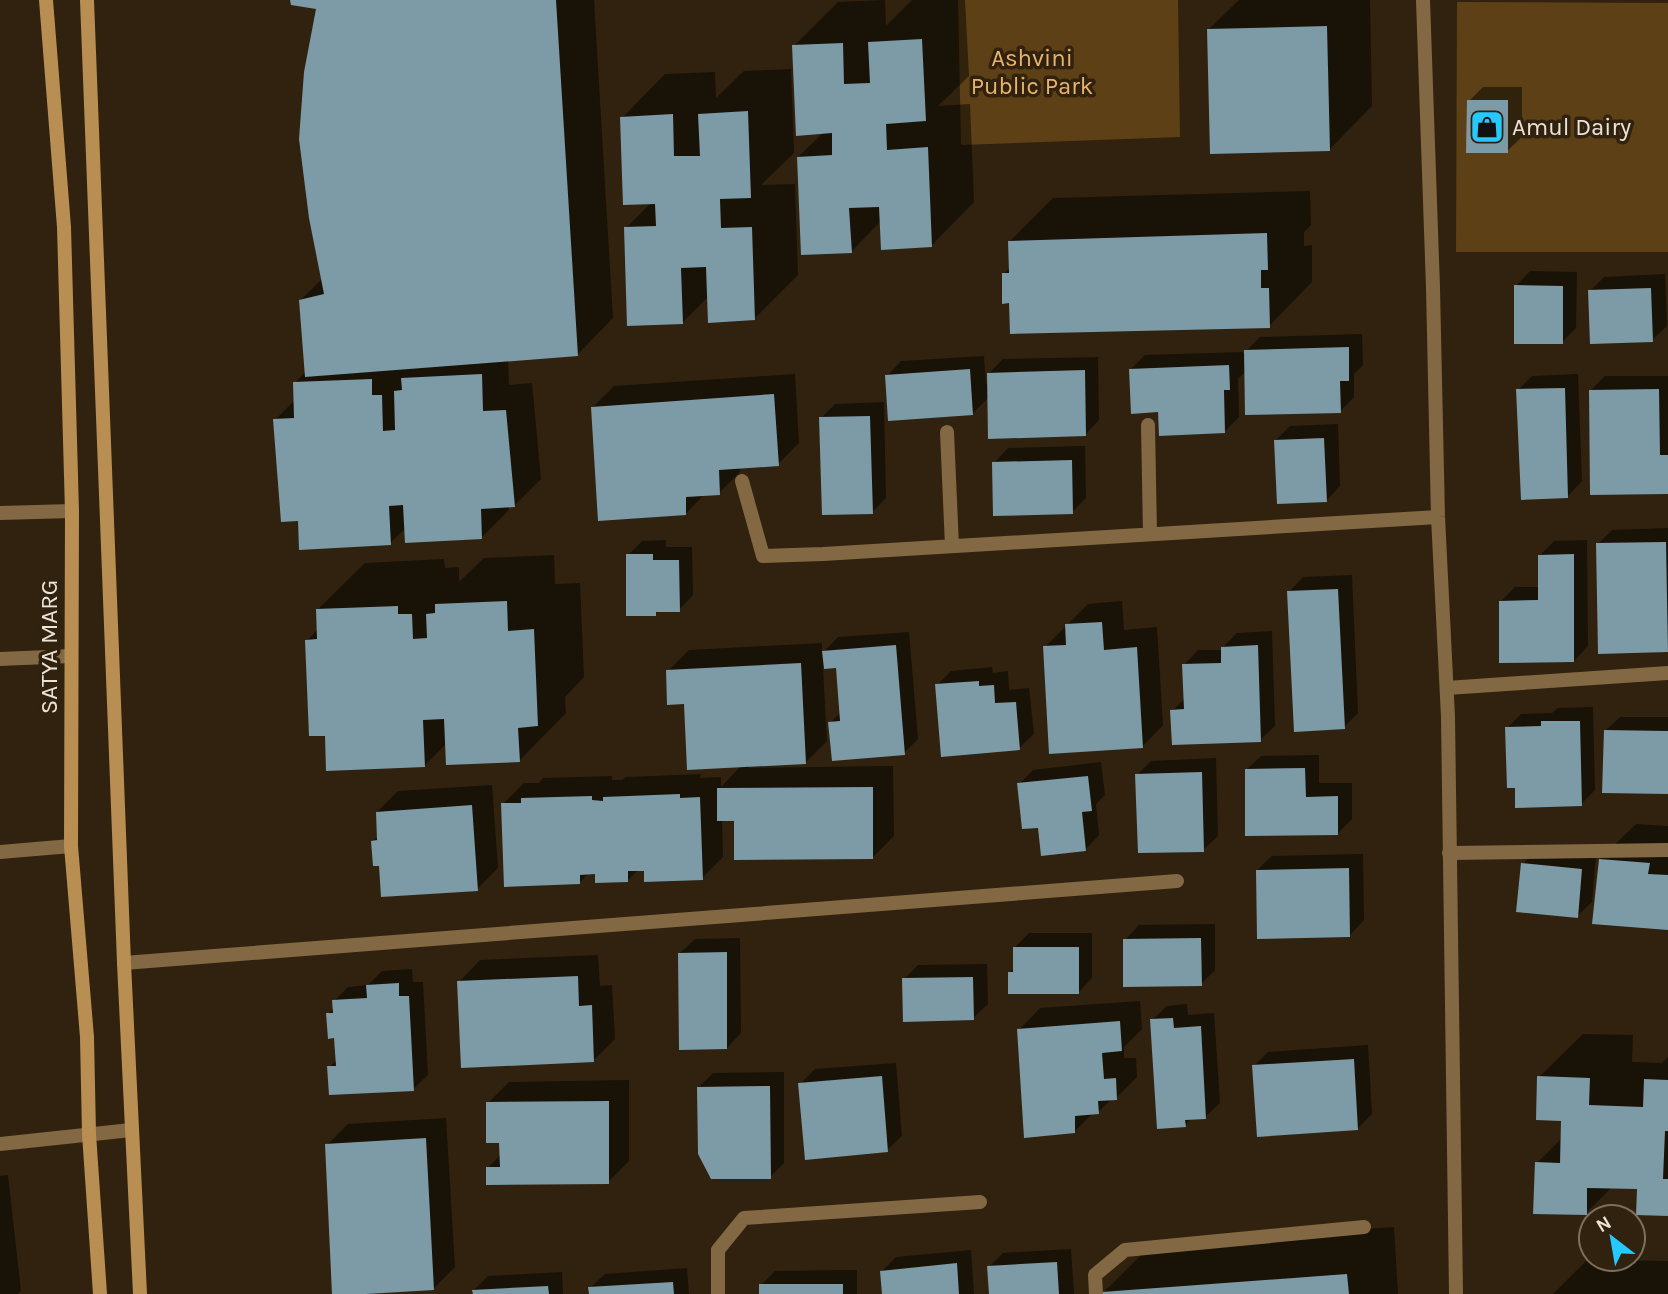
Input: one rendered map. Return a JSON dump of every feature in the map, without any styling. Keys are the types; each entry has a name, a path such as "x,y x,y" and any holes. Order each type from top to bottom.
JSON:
{"main road":[{"name":"SATYA MARG","path":"46,0 64,227 72,512 71,846 87,1037 89,1134 100,1294"},
{"path":"87,0 124,964 140,1294"}],"street":[{"path":"1423,0 1438,517 1447,688 1456,1294"},
{"path":"1149,425 1150,534"},
{"path":"947,432 952,546"},
{"path":"742,481 763,556 1438,517"},
{"path":"0,513 72,512"},
{"path":"0,659 71,656"},
{"path":"1447,688 1668,673"},
{"path":"0,852 71,846"},
{"path":"1449,853 1668,850"},
{"path":"124,964 1177,881"},
{"path":"0,1143 131,1130"},
{"path":"719,1294 718,1250 744,1218 979,1202"},
{"path":"1096,1294 1095,1275 1125,1250 1364,1227"}],"green space":[{"name":"Ashvini Public Park","path":"958,0 1178,0 1180,137 961,145"},
{"path":"1457,2 1668,3 1668,252 1456,252"}],"building":[{"path":"290,0 556,0 578,356 305,377 299,300 324,294 309,218 299,139 304,72 316,9 291,5"},
{"path":"1327,26 1330,151 1210,154 1207,29"},
{"path":"922,39 926,121 886,124 887,150 928,147 932,247 881,250 879,207 849,208 852,253 801,255 797,157 832,155 832,133 796,136 792,45 843,43 844,84 870,83 868,42"},
{"name":"Amul Dairy","path":"1467,100 1508,100 1508,153 1466,153"},
{"path":"748,111 751,198 720,199 721,228 752,227 755,320 708,323 706,267 681,268 683,324 627,326 624,227 656,226 655,204 623,205 620,117 673,114 674,156 700,156 698,114"},
{"path":"1267,233 1268,270 1261,270 1261,288 1269,288 1270,328 1010,334 1009,303 1002,304 1002,273 1009,273 1008,241"},
{"path":"1514,285 1563,286 1563,344 1514,344"},
{"path":"1651,288 1653,342 1590,344 1588,290"},
{"path":"1349,347 1349,381 1340,381 1341,413 1245,415 1244,350"},
{"path":"1229,365 1230,390 1224,390 1225,433 1159,436 1158,412 1131,414 1129,369"},
{"path":"970,369 973,415 888,421 885,375"},
{"path":"1085,370 1086,436 988,439 987,373"},
{"path":"482,374 483,411 506,410 515,507 481,509 482,539 405,543 403,505 389,506 391,545 299,550 298,521 281,522 273,419 294,418 293,382 372,379 372,395 382,395 383,431 395,430 394,391 402,390 401,378"},
{"path":"1565,388 1568,498 1521,500 1516,389"},
{"path":"1659,389 1660,455 1668,455 1668,494 1590,495 1589,390"},
{"path":"774,394 779,466 719,470 720,495 686,497 686,515 598,521 591,407"},
{"path":"870,416 873,514 822,515 819,417"},
{"path":"1324,438 1327,502 1277,504 1274,440"},
{"path":"1072,460 1073,514 993,516 992,462"},
{"path":"1666,542 1668,652 1598,654 1596,543"},
{"path":"626,554 653,554 653,560 679,560 680,612 656,612 656,616 626,616"},
{"path":"1574,554 1574,662 1499,663 1499,601 1538,600 1538,555"},
{"path":"1338,589 1345,729 1294,732 1287,591"},
{"path":"507,601 508,631 534,629 538,726 518,728 520,762 446,765 444,719 423,720 425,767 326,771 325,736 309,736 305,640 317,639 316,609 398,606 398,614 412,614 413,639 427,638 426,614 435,613 435,604"},
{"path":"1102,622 1104,650 1137,647 1143,748 1049,754 1043,646 1066,645 1065,624"},
{"path":"896,645 905,755 832,761 828,722 840,721 836,668 824,669 822,651"},
{"path":"1258,645 1261,742 1172,745 1170,710 1184,709 1182,664 1221,663 1221,647"},
{"path":"801,663 806,764 687,770 684,704 667,705 666,670"},
{"path":"979,681 979,686 994,685 995,703 1016,702 1020,750 941,757 935,684"},
{"path":"1541,721 1580,721 1582,806 1515,808 1515,788 1507,788 1505,727 1541,726"},
{"path":"1604,730 1668,731 1668,794 1602,793"},
{"path":"1305,768 1306,797 1338,796 1338,835 1245,836 1245,769"},
{"path":"1202,772 1204,852 1138,853 1135,774"},
{"path":"1088,776 1092,811 1082,812 1086,851 1041,856 1038,828 1022,829 1017,783"},
{"path":"873,787 873,859 734,860 734,821 717,821 717,788"},
{"path":"680,794 680,798 700,797 703,880 644,882 644,871 628,871 628,882 595,883 595,874 580,875 580,884 504,887 501,803 521,803 521,798 592,796 592,800 603,801 603,797"},
{"path":"472,805 478,891 381,897 379,866 373,866 371,841 377,840 376,812"},
{"path":"1599,859 1650,863 1648,874 1668,875 1668,930 1592,924"},
{"path":"1521,863 1582,869 1578,918 1516,912"},
{"path":"1349,868 1350,937 1257,939 1256,870"},
{"path":"1201,938 1202,986 1123,987 1123,939"},
{"path":"1013,947 1079,947 1079,994 1008,994 1008,972 1013,972"},
{"path":"727,952 727,1049 679,1050 678,953"},
{"path":"578,976 579,1006 592,1005 594,1062 461,1068 457,981"},
{"path":"973,977 974,1020 903,1022 902,978"},
{"path":"399,983 399,996 409,996 414,1091 329,1095 327,1066 336,1066 334,1038 328,1039 326,1013 333,1013 332,1000 367,998 366,985"},
{"path":"1173,1018 1174,1028 1201,1026 1206,1119 1185,1120 1186,1127 1157,1129 1150,1019"},
{"path":"1120,1021 1122,1051 1102,1053 1104,1079 1116,1078 1117,1100 1098,1101 1099,1114 1075,1116 1075,1133 1024,1138 1017,1029"},
{"path":"1354,1059 1358,1130 1257,1137 1252,1065"},
{"path":"882,1076 888,1152 805,1160 798,1083"},
{"path":"1537,1076 1590,1078 1589,1105 1643,1107 1644,1079 1668,1080 1668,1131 1665,1131 1663,1179 1668,1179 1668,1216 1647,1215 1647,1203 1636,1203 1637,1189 1587,1188 1587,1203 1577,1203 1577,1215 1533,1214 1535,1162 1560,1163 1561,1121 1536,1120"},
{"path":"770,1086 771,1179 711,1179 698,1154 697,1087"},
{"path":"609,1101 609,1184 486,1185 486,1167 500,1167 499,1143 486,1143 486,1102"},
{"path":"426,1138 434,1290 332,1294 325,1144"},
{"path":"1057,1262 1059,1294 989,1294 987,1266"},
{"path":"957,1263 959,1294 882,1294 880,1271"},
{"path":"1347,1274 1349,1294 1102,1294 1102,1292"},
{"path":"673,1282 674,1294 589,1294 588,1287"},
{"path":"759,1284 843,1284 843,1294 759,1294"},
{"path":"548,1286 549,1294 473,1294 472,1290"}],"place":[{"name":"Amul Dairy","path":"1487,127"}]}
